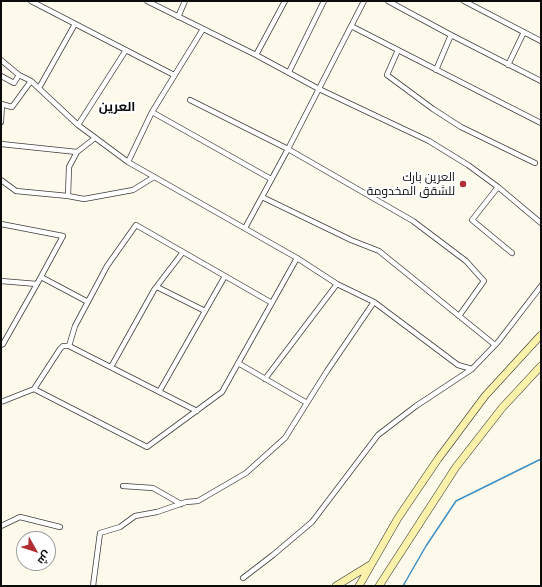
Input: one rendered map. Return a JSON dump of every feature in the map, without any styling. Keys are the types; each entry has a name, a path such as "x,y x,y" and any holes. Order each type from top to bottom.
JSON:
{"main road":[{"path":"359,586 398,518 438,458 485,396 541,335"},
{"path":"379,586 456,467 502,408 541,366"},
{"path":"336,586 370,565"}],"street":[{"path":"31,1 174,75"},
{"path":"147,1 256,55 319,89 429,141 468,165 498,187 541,223"},
{"path":"178,17 185,1"},
{"path":"256,55 285,1"},
{"path":"289,72 324,1"},
{"path":"245,228 288,149 364,1"},
{"path":"388,1 541,81"},
{"path":"464,1 473,3 539,40 541,33"},
{"path":"39,88 75,24"},
{"path":"351,26 541,123"},
{"path":"128,162 152,112 203,29"},
{"path":"508,65 524,32"},
{"path":"436,70 451,35"},
{"path":"78,125 126,50"},
{"path":"398,50 387,75 433,109 461,127 535,163"},
{"path":"1,60 19,75 31,81 78,125 128,162 297,258 337,284 374,302 458,365 472,369"},
{"path":"1,76 14,83 19,75"},
{"path":"1,122 2,104 12,107 31,81"},
{"path":"190,100 288,149 413,221 466,261 484,281 459,316"},
{"path":"152,112 272,179"},
{"path":"68,196 69,167 77,152 95,138"},
{"path":"1,144 77,152"},
{"path":"1,180 16,191 68,196 84,200 133,190 154,177"},
{"path":"498,187 472,220 512,253"},
{"path":"262,197 351,240 378,251 495,345"},
{"path":"1,224 63,236 3,344 1,345"},
{"path":"69,346 74,326 107,266 136,225 272,303"},
{"path":"111,367 157,287 183,252"},
{"path":"34,389 147,447 222,392 297,258"},
{"path":"159,392 225,276"},
{"path":"41,277 88,302"},
{"path":"1,280 37,284"},
{"path":"264,379 337,284"},
{"path":"243,578 312,522 378,435 416,406 472,369 495,345 541,286"},
{"path":"157,287 205,311"},
{"path":"93,586 100,533 120,527 135,516 157,512 186,502 198,501 246,473 285,438 374,302"},
{"path":"1,402 34,389 60,349 64,346 69,346 197,411"},
{"path":"238,364 307,403"},
{"path":"123,486 153,488 181,504"},
{"path":"1,526 20,517 60,527"}],"waterway":[{"path":"403,586 426,546 456,501 541,459"}],"place":[{"name":"العرين بارك للشقق المخدومة","path":"463,184"}],"district":[{"name":"العرين","path":"117,107"}]}
